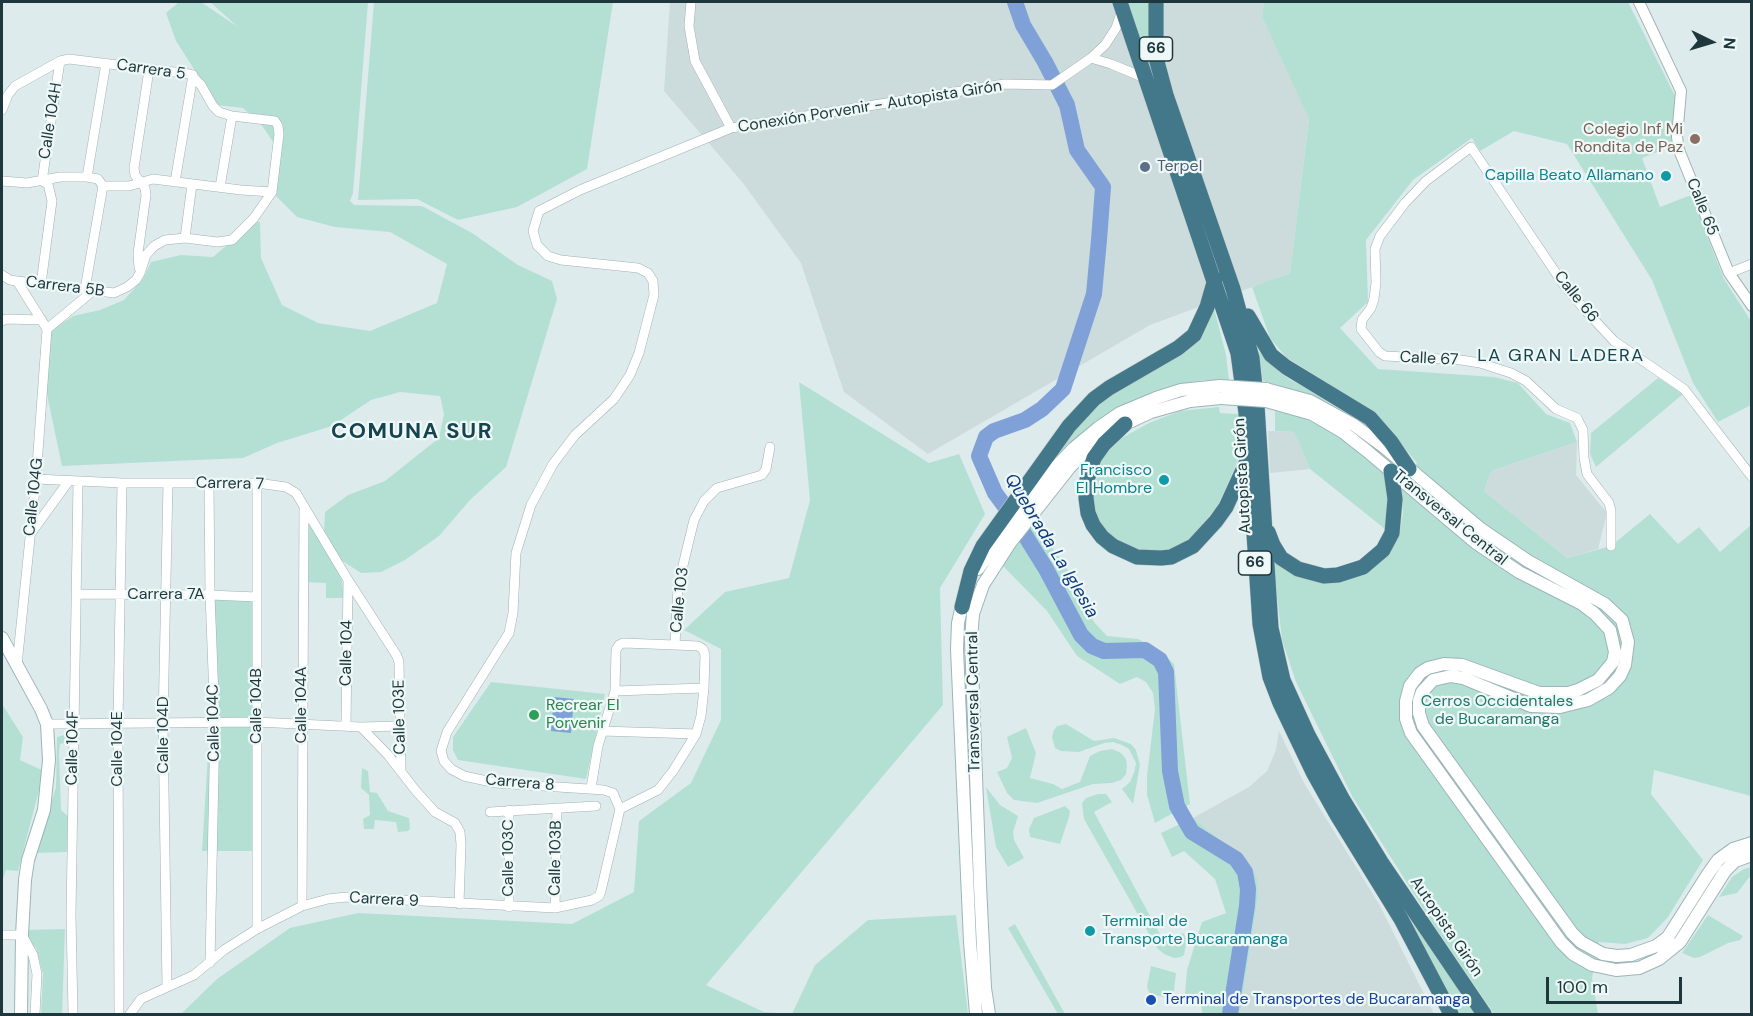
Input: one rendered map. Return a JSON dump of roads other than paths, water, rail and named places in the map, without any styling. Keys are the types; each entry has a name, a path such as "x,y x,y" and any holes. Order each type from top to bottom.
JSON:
{"highway":[{"name":"Autopista Girón","path":"1156,2 1156,58 1166,95 1233,289 1253,369 1273,644 1284,680 1325,768 1370,845 1484,1014"},
{"name":"Autopista Girón","path":"1121,6 1215,279 1241,364 1260,624 1266,662 1275,692 1313,772 1336,814 1401,919 1450,1014"},
{"path":"962,607 971,571 983,546 1003,535 1024,508 1069,426 1094,399 1123,379 1178,348 1194,335 1207,307 1215,279"},
{"path":"1233,289 1271,355 1286,367 1370,418 1391,442 1409,469"},
{"path":"1125,424 1104,444 1094,458 1087,480 1086,498 1088,513 1102,537 1113,546 1137,557 1171,557 1193,546 1226,507 1248,459"},
{"path":"1262,504 1273,545 1281,558 1298,569 1324,576 1351,572 1374,559 1389,542 1396,510 1391,471"}],"main road":[{"name":"Transversal Central","path":"989,1014 985,988 980,885 972,627 982,585 1003,535 1063,459 1110,420 1143,403 1181,390 1298,396 1341,417 1369,435 1481,529 1512,551 1605,604 1622,620 1628,642 1628,654 1620,676 1610,688 1588,700 1560,707 1531,706 1463,678 1451,676 1433,680 1422,692 1419,701 1419,713 1423,726 1572,933 1591,949 1617,956 1644,952 1656,946 1668,937 1735,861 1752,855"},
{"name":"Transversal Central","path":"1024,508 1096,443 1125,424 1151,412 1220,392"},
{"name":"Transversal Central","path":"1266,395 1326,421 1355,441 1493,556 1582,604 1610,630 1615,652 1608,670 1590,686 1568,693 1539,693 1462,665 1444,664 1428,668 1414,680 1407,695 1406,719 1411,733 1561,942 1582,960 1604,968 1616,970 1639,968 1659,959 1680,942 1718,860 1733,849 1752,843"},
{"name":"Transversal Central","path":"962,607 957,649 970,942 976,1014"},
{"path":"2,638 47,724 49,760 44,810 28,860 25,880 21,1014"}],"street":[{"path":"691,2 689,26 696,61 731,128"},
{"name":"Calle 65","path":"1639,2 1681,92 1677,137 1679,150 1729,273 1752,306"},
{"name":"Conexión Porvenir - Autopista Girón","path":"447,732 509,633 513,613 516,554 531,505 553,464 575,435 614,399 630,375 639,352 654,295 653,281 648,273 638,268 561,260 548,256 537,245 533,231 539,211 580,190 731,128 1005,84 1053,85 1105,45 1116,28 1121,6"},
{"name":"Carrera 5","path":"2,110 8,95 15,86 69,58 193,75 219,112 232,116 275,121 279,134"},
{"path":"1091,58 1111,63 1147,80"},
{"name":"Calle 104H","path":"41,284 52,201 48,184 42,181 60,61"},
{"path":"87,177 106,63"},
{"path":"140,273 138,253 146,195 142,182 135,175 134,168 149,70"},
{"path":"175,182 193,75"},
{"path":"220,187 232,116"},
{"name":"Carrera 5B","path":"2,276 17,281 114,293 128,287 140,273 146,255 154,246 165,240 184,238 217,242 232,240 254,218 272,192 279,134"},
{"name":"Calle 66","path":"1361,323 1374,299 1375,249 1380,236 1405,203 1426,181 1471,147 1564,285 1586,311 1614,341 1684,389 1752,477"},
{"path":"2,181 27,183 60,177 87,177 100,183 129,186 153,179 272,192"},
{"path":"2,321 6,319 44,325 90,290 100,183"},
{"path":"184,238 192,184"},
{"path":"1729,273 1752,264"},
{"path":"17,281 44,325"},
{"name":"Calle 67","path":"1361,323 1362,329 1385,356 1461,360 1503,370 1526,381 1556,409 1577,418 1583,430 1587,474 1609,503 1611,546"},
{"name":"Calle 104G","path":"17,665 36,479 44,325"},
{"name":"Calle 103","path":"620,809 658,790 696,734 701,716 705,655 703,649 698,646 675,645 678,586 694,520 704,501 717,488 762,475 766,469 770,447"},
{"name":"Carrera 7","path":"36,479 122,483 257,483 286,487 296,493 304,504 399,662"},
{"path":"30,535 68,482"},
{"name":"Calle 104F","path":"73,1014 70,916 78,482"},
{"name":"Calle 104E","path":"119,1014 118,723 122,483"},
{"name":"Calle 104D","path":"167,987 164,723 168,483"},
{"name":"Calle 104C","path":"210,483 210,595 215,723 210,963"},
{"name":"Calle 104B","path":"257,483 257,929"},
{"name":"Calle 104A","path":"302,906 304,504"},
{"name":"Calle 104","path":"346,725 348,580"},
{"name":"Carrera 7A","path":"76,594 257,597"},
{"path":"591,788 602,731 615,691 616,650 623,643 675,645"},
{"name":"Calle 103E","path":"399,662 401,772"},
{"path":"615,691 704,688"},
{"path":"47,724 256,722 362,727 400,726"},
{"path":"362,727 435,812 455,823 460,832 459,904"},
{"path":"602,731 696,734"},
{"name":"Carrera 8","path":"447,732 441,751 444,761 451,769 464,776 496,783 591,788 613,794 620,809"},
{"name":"Calle 103B","path":"490,812 596,806"},
{"name":"Calle 103B","path":"555,908 557,808"},
{"name":"Carrera 9","path":"130,1014 141,999 194,975 224,950 257,929 302,906 346,897 555,908 592,900 599,896 620,809"},
{"name":"Calle 103C","path":"509,810 509,907"},
{"path":"2,935 22,935 33,955 37,974 35,1014"}],"water":[{"path":"554,697 574,699 571,733 551,731"}],"waterway":[{"name":"Quebrada La Iglesia","path":"1015,2 1023,25 1067,105 1077,150 1103,187 1099,240 1094,294 1063,389 1042,409 1025,420 994,431 986,437 979,456 995,493 1018,524 1046,569 1081,635 1092,646 1104,651 1145,650 1160,660 1166,672 1170,771 1177,806 1192,832 1236,859 1245,872 1248,889 1247,906 1230,1014"}],"place":[{"name":"Colegio Inf Mi Rondita de Paz","path":"1695,139"},
{"name":"Terpel","path":"1145,167"},
{"name":"Capilla Beato Allamano","path":"1666,176"},
{"name":"Francisco El Hombre","path":"1164,480"},
{"name":"Recrear El Porvenir","path":"534,715"},
{"name":"Terminal de Transporte Bucaramanga","path":"1090,931"},
{"name":"Terminal de Transportes de Bucaramanga","path":"1151,1000"}],"district":[{"name":"LA GRAN LADERA","path":"1561,356"},
{"name":"COMUNA SUR","path":"412,432"}],"park label":[{"name":"Cerros Occidentales de Bucaramanga","path":"1497,711"}]}
